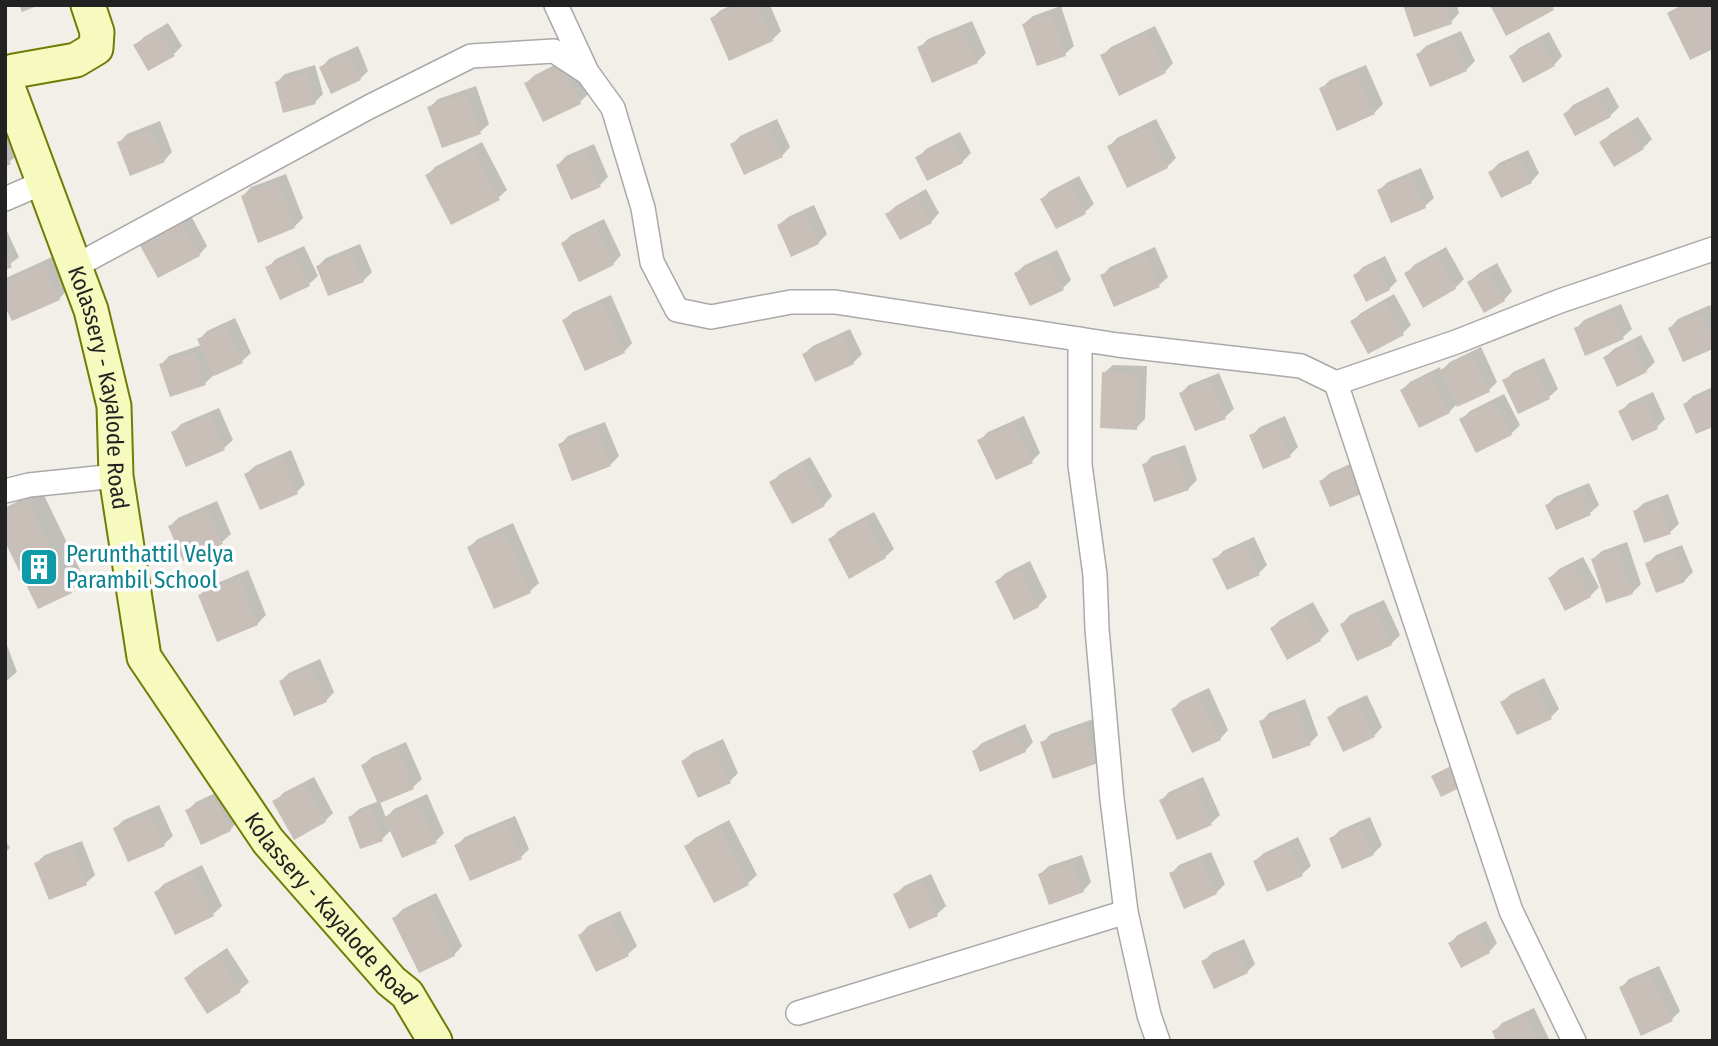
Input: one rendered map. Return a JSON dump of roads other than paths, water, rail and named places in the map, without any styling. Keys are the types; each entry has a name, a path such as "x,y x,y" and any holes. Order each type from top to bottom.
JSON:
{"main road":[{"name":"Kolassery - Kayalode Road","path":"88,5 97,32 96,48 76,60 14,71 6,82 91,310 114,406 116,477 144,657 268,841 391,981 407,994 435,1041"}],"street":[{"path":"556,5 587,72 613,108 643,208 652,262 677,310 711,317 791,302 835,302 1080,339 1301,366 1336,383 1713,248"},
{"path":"74,267 369,107 471,57 554,51 587,72"},
{"path":"5,199 42,183"},
{"path":"1080,339 1080,465 1095,575 1112,799 1126,912 1149,1015 1158,1041"},
{"path":"1336,383 1511,911 1574,1041"},
{"path":"5,491 29,485 116,477"},
{"path":"798,1013 1126,912"}],"place":[{"name":"Perunthattil Velya Parambil School","path":"39,567"}]}
